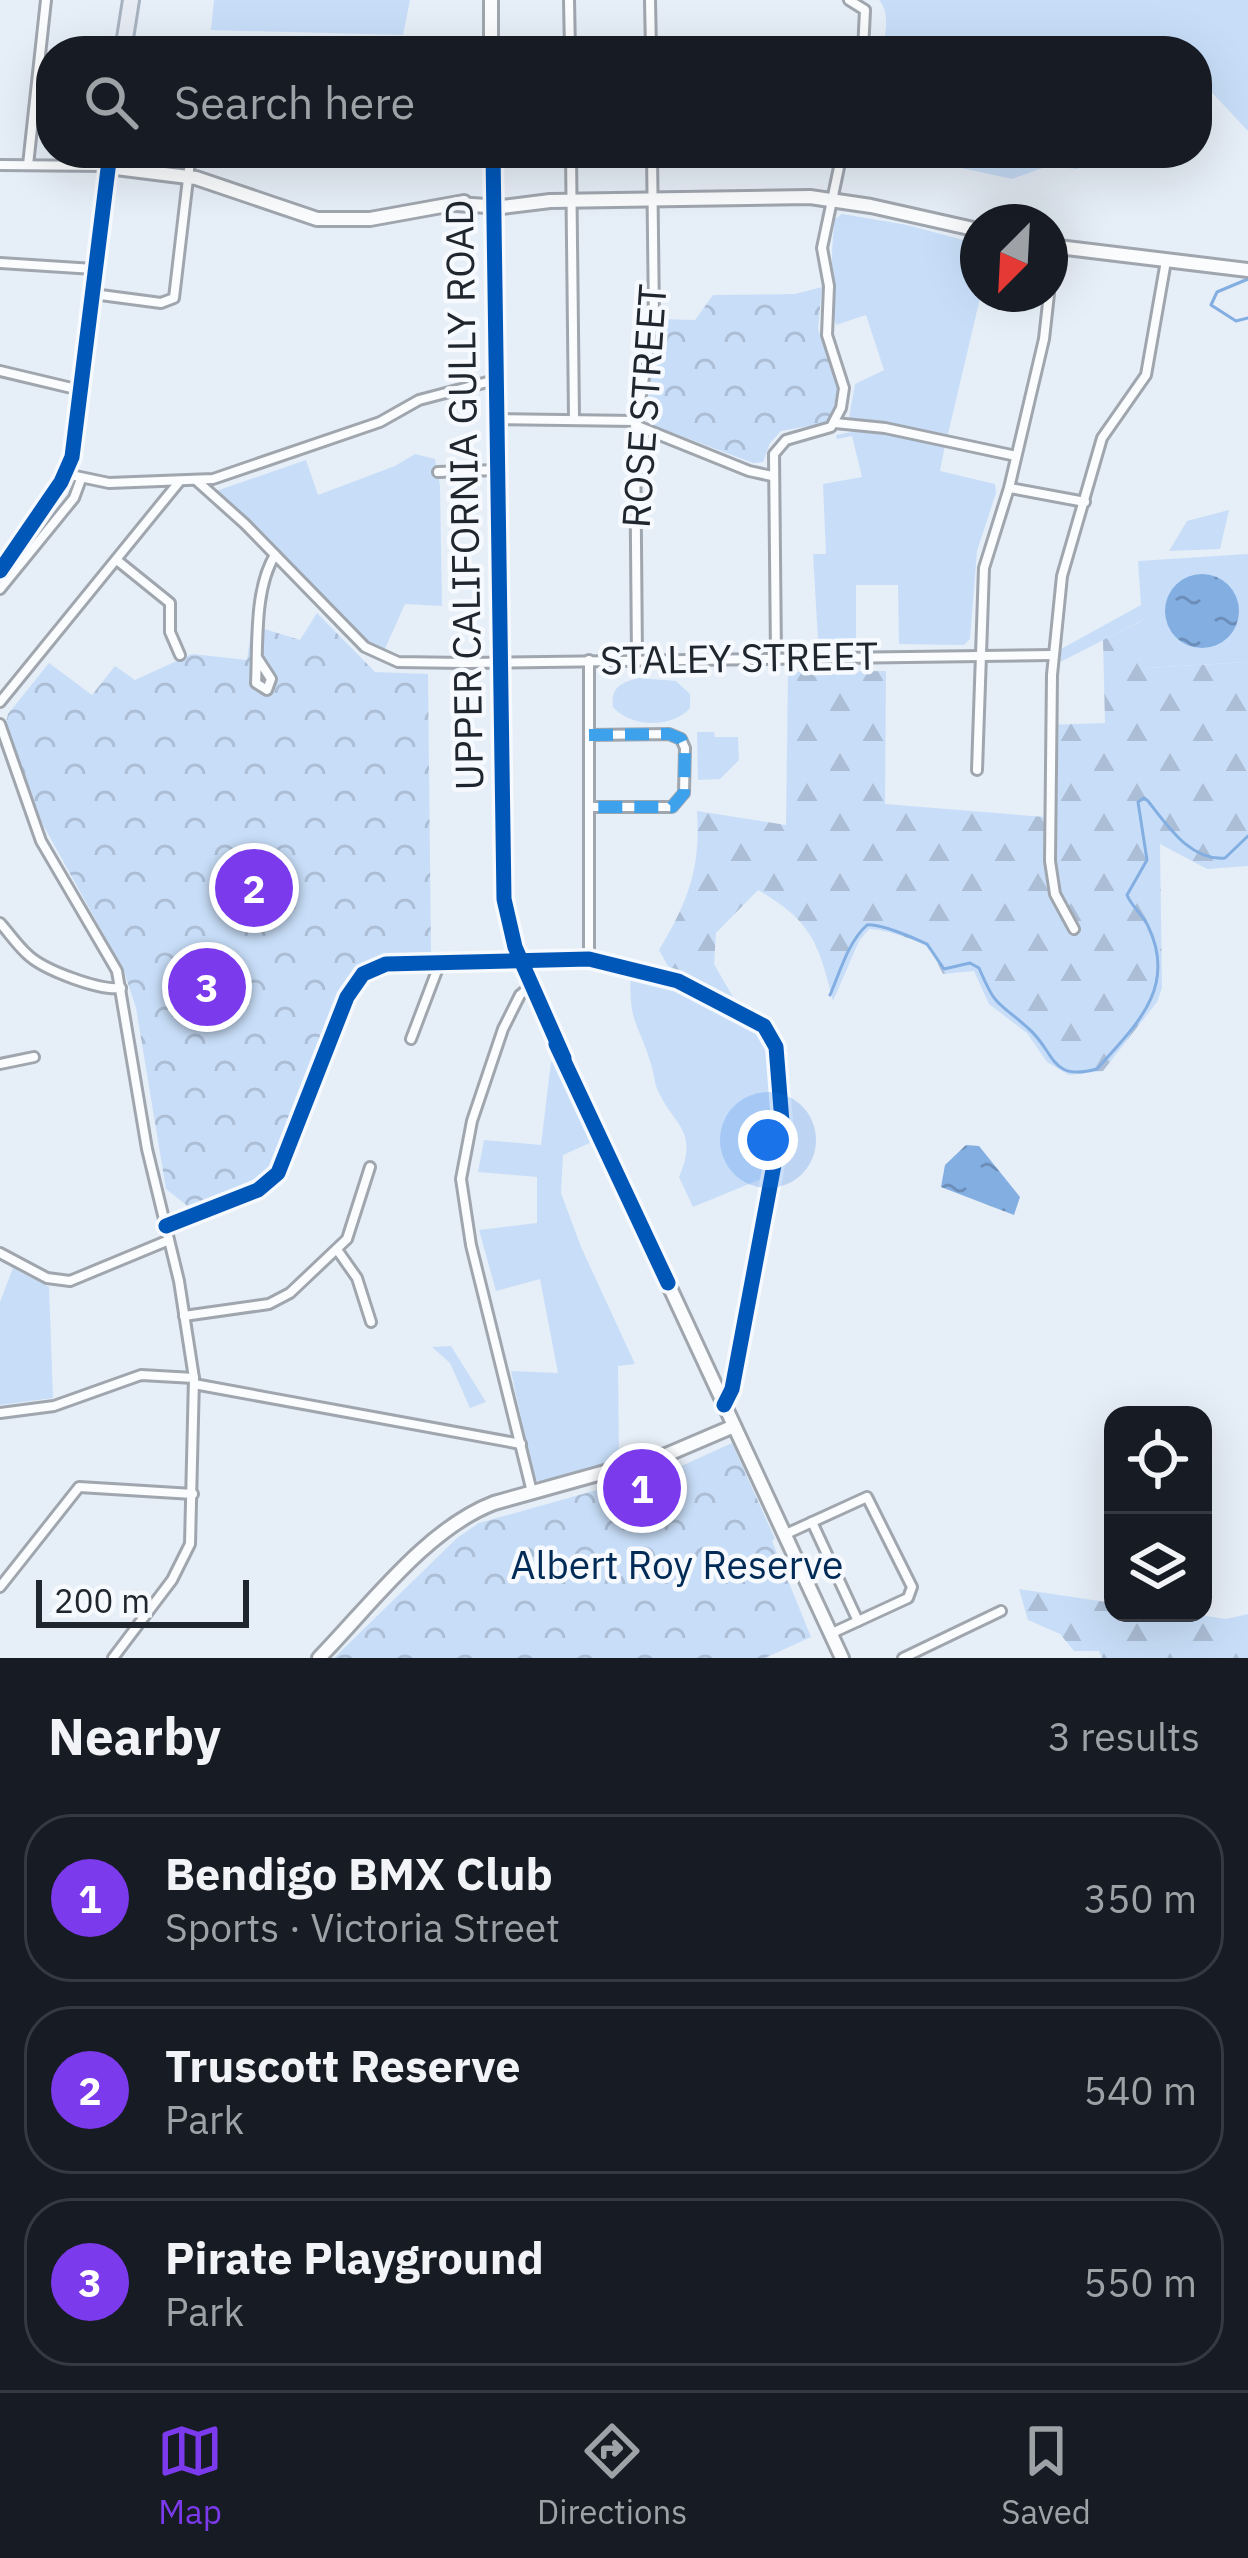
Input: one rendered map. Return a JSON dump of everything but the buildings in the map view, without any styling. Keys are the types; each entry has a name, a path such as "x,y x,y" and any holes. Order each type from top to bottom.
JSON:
{"main road":[{"path":"125,36 129,5"},
{"path":"0,571 6,552 74,476 108,168"}],"street":[{"path":"42,36 46,0"},
{"path":"490,0 491,36"},
{"path":"569,0 570,36"},
{"path":"650,0 651,36"},
{"path":"849,0 862,6 865,36"},
{"path":"28,165 36,92"},
{"path":"0,165 36,165"},
{"path":"148,168 188,176 289,212 332,220 382,218 493,201 831,199 960,226"},
{"path":"93,294 160,303 174,298 189,168"},
{"name":"UPPER CALIFORNIA GULLY ROAD","path":"493,168 498,905 515,958 842,1658"},
{"path":"571,168 574,418"},
{"name":"ROSE STREET","path":"637,658 636,423 654,318 652,168"},
{"path":"776,657 773,457 780,444 826,430 834,423 844,394 842,373 826,329 829,283 822,248 838,168"},
{"path":"1068,248 1248,270"},
{"path":"1074,929 1061,910 1050,872 1053,655 1062,576 1106,429 1146,375 1166,260"},
{"path":"0,263 97,269"},
{"path":"977,770 984,568 1009,488 1047,312"},
{"path":"0,371 82,390"},
{"path":"0,589 74,497 74,476 109,483 197,482 350,433 419,400 495,380"},
{"path":"496,419 636,423 749,471 772,476"},
{"path":"834,423 885,428 1016,456"},
{"path":"438,472 496,470"},
{"path":"0,702 179,482"},
{"name":"STALEY STREET","path":"197,482 377,656 407,663 1053,655"},
{"path":"1009,488 1084,502"},
{"path":"258,658 265,582 275,555"},
{"path":"118,560 170,603 170,632 180,655"},
{"path":"589,660 590,959"},
{"path":"0,724 40,841 115,966 194,1381 191,1535 184,1558 112,1658"},
{"path":"589,735 669,734 685,748 685,793 672,807 590,806"},
{"path":"0,923 41,964 102,988 121,988"},
{"path":"166,1226 258,1190 278,1173 347,997 363,974 386,964 441,960 590,959 671,979 764,1026 779,1064 781,1137 732,1389 724,1405"},
{"path":"411,1039 441,960"},
{"path":"529,987 510,1013 483,1084 461,1179 471,1245 532,1492"},
{"path":"0,1064 34,1057"},
{"path":"184,1316 273,1303 338,1251 352,1231 370,1168"},
{"path":"0,1253 63,1282 169,1240"},
{"path":"338,1251 357,1277 371,1322"},
{"path":"0,1412 54,1406 137,1376 194,1381 521,1444"},
{"path":"320,1658 448,1528 480,1509 666,1454 734,1426"},
{"path":"0,1587 79,1487 193,1494"},
{"path":"784,1535 866,1497 902,1566 913,1593 830,1634"},
{"path":"812,1522 858,1621"},
{"path":"903,1658 926,1653 1001,1611"}],"green space":[{"path":"214,0 410,0 403,35 211,30"},
{"path":"879,0 1248,0 1248,131 1212,93 1212,36 885,36"},
{"path":"962,168 1042,168 1012,179"},
{"path":"842,214 960,239 960,312 977,312 948,434 849,418 855,384 884,370 866,315 836,325 832,288 835,219"},
{"path":"822,287 818,329 838,387 826,423 781,431 763,462 753,463 652,425 646,411 659,319 695,320 713,295 795,294"},
{"path":"881,431 945,445 940,471 995,484 977,551 970,639 964,645 899,644 898,585 856,585 856,639 818,640 813,554 826,554 823,484 862,477 852,436 837,439 836,435"},
{"path":"415,454 435,459 440,485 442,606 405,604 383,653 216,491 306,460 318,495"},
{"path":"1229,510 1220,549 1169,551 1187,521"},
{"path":"1248,554 1248,662 1145,668 1141,621 1060,662 1061,649 1141,605 1138,561"},
{"path":"317,613 375,672 428,674 431,952 381,956 358,971 342,993 314,1054 271,1172 189,1207 166,1189 136,1008 124,971 42,823 6,723 8,714 49,663 92,695 115,666 135,680 192,654 247,660 252,625 300,640"},
{"path":"1142,621 1146,668 1248,662 1248,866 1207,869 1160,844 1162,988 1157,1002 1103,1071 1069,1075 1047,1062 1027,1033 989,1004 974,971 943,974 927,947 890,932 869,929 859,941 833,1001 810,935 790,912 758,890 716,933 714,964 733,997 668,966 659,950 690,884 697,850 697,811 786,825 788,672 886,671 885,804 1045,817 1045,725 1105,723 1103,640"},
{"path":"639,678 676,681 690,694 690,708 673,719 652,723 621,714 613,707 615,690"},
{"path":"697,732 738,737 739,760 720,779 698,780"},
{"path":"631,972 682,987 760,1028 770,1042 778,1129 766,1177 693,1207 679,1177 686,1139 657,1088 633,1012"},
{"path":"551,1062 558,1062 594,1141 563,1155 561,1193 635,1364 618,1366 619,1460 540,1482 534,1478 511,1371 558,1373 540,1279 496,1291 479,1230 537,1223 537,1177 478,1172 484,1140 541,1145"},
{"path":"13,1268 49,1287 53,1398 0,1405 0,1302"},
{"path":"451,1346 486,1402 470,1408 450,1363 432,1347"},
{"name":"Albert Roy Reserve","path":"732,1443 775,1539 811,1637 765,1658 334,1658 457,1538 479,1523 679,1467"},
{"path":"1019,1589 1104,1602 1104,1622 1212,1622 1212,1617 1248,1614 1248,1658 1102,1658 1099,1651 1074,1651 1060,1634 1028,1620"}],"water":[{"path":"1202,574 1228,585 1239,611 1228,637 1202,648 1176,637 1165,611 1176,585"},
{"path":"966,1145 979,1146 1020,1197 1014,1215 941,1187 945,1165"}],"waterway":[{"path":"1248,279 1217,292 1211,305 1236,321 1248,318"},
{"path":"830,995 860,932 867,925 888,929 927,944 944,969 970,963 979,968 994,998 1037,1037 1061,1068 1097,1069 1148,1005 1158,968 1148,926 1127,895 1147,860 1138,802 1148,801 1181,840 1201,854 1225,858 1248,836"}],"marked path":[{"path":"589,735 669,734 681,739 685,748 684,793 672,807 590,807"}],"cycle path":[{"path":"0,571 61,482 72,457 108,168"},
{"path":"493,168 504,899 515,947 564,1058"},
{"path":"166,1226 258,1190 278,1173 347,997 363,974 386,964 589,959 678,981 764,1026 776,1047 782,1122 732,1389 724,1405"},
{"path":"556,1044 668,1283"}],"place":[{"name":"Truscott Reserve","path":"254,888"},
{"name":"Pirate Playground","path":"207,987"},
{"name":"Bendigo BMX Club","path":"642,1488"}]}
